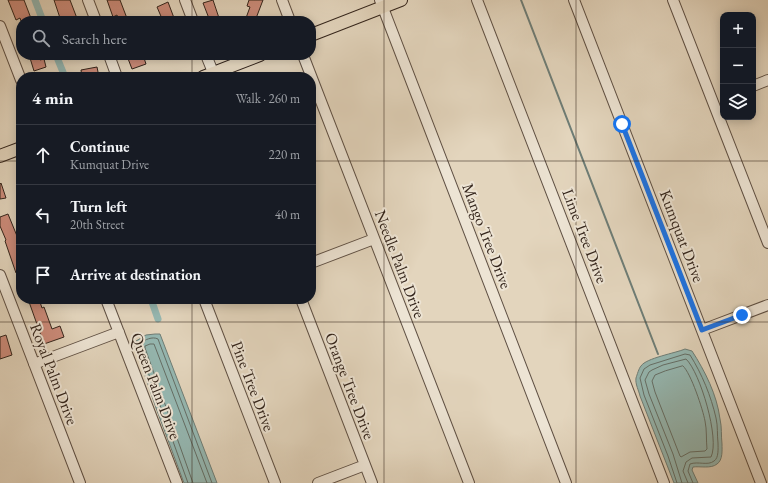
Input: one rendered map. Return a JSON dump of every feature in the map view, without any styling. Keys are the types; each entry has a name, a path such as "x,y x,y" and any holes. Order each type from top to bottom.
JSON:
{"main road":[{"path":"316,33 381,4 401,0"},
{"path":"220,72 248,60"},
{"path":"0,156 16,150"}],"street":[{"path":"88,0 94,16"},
{"path":"185,0 191,16"},
{"path":"282,0 288,16"},
{"name":"Lime Tree Drive","path":"477,0 664,483"},
{"name":"Kumquat Drive","path":"574,0 761,483"},
{"path":"673,0 768,243"},
{"name":"Mango Tree Drive","path":"381,4 566,483"},
{"path":"0,26 18,72"},
{"path":"111,60 115,72"},
{"path":"207,60 209,72"},
{"name":"Needle Palm Drive","path":"305,60 310,72"},
{"path":"756,85 768,80"},
{"name":"Needle Palm Drive","path":"316,89 469,483"},
{"path":"713,102 720,99"},
{"path":"316,261 374,239"},
{"name":"Royal Palm Drive","path":"0,275 80,483"},
{"name":"Queen Palm Drive","path":"108,304 177,483"},
{"name":"Pine Tree Drive","path":"206,304 275,483"},
{"name":"Orange Tree Drive","path":"303,304 372,483"},
{"path":"702,330 768,305"},
{"path":"34,364 119,332"},
{"path":"318,483 365,465"}],"water":[{"path":"160,334 217,483 184,483 135,346 136,341 146,335"},
{"path":"685,349 692,351 706,375 716,401 721,425 722,455 719,462 715,466 693,467 692,470 698,483 674,483 636,383 636,378 640,367 644,363"}],"building":[{"path":"8,0 24,0 30,16 16,16 16,20"},
{"path":"54,0 70,0 76,16 59,16"},
{"path":"107,0 120,0 126,16 113,16"},
{"path":"213,0 218,16 208,16 203,3"},
{"path":"249,0 263,0 257,16 247,16 250,7 247,6"},
{"path":"168,2 173,16 161,16 157,7"},
{"path":"31,60 44,60 46,67 34,71"},
{"path":"129,60 145,60 146,64 132,69"},
{"path":"97,67 98,72 81,72 81,70"},
{"path":"1,183 6,198 0,199 0,184"},
{"path":"8,214 16,234 16,273 0,226 0,217"},
{"path":"30,304 41,304 42,308 44,307 52,329 60,326 64,337 44,344"},
{"path":"6,335 12,355 0,359 0,337"}],"waterway":[{"path":"35,0 41,16"},
{"path":"521,0 658,354"},
{"path":"58,60 63,72"},
{"path":"153,304 158,319"}],"route":[{"path":"622,124 702,330 742,315"}]}
